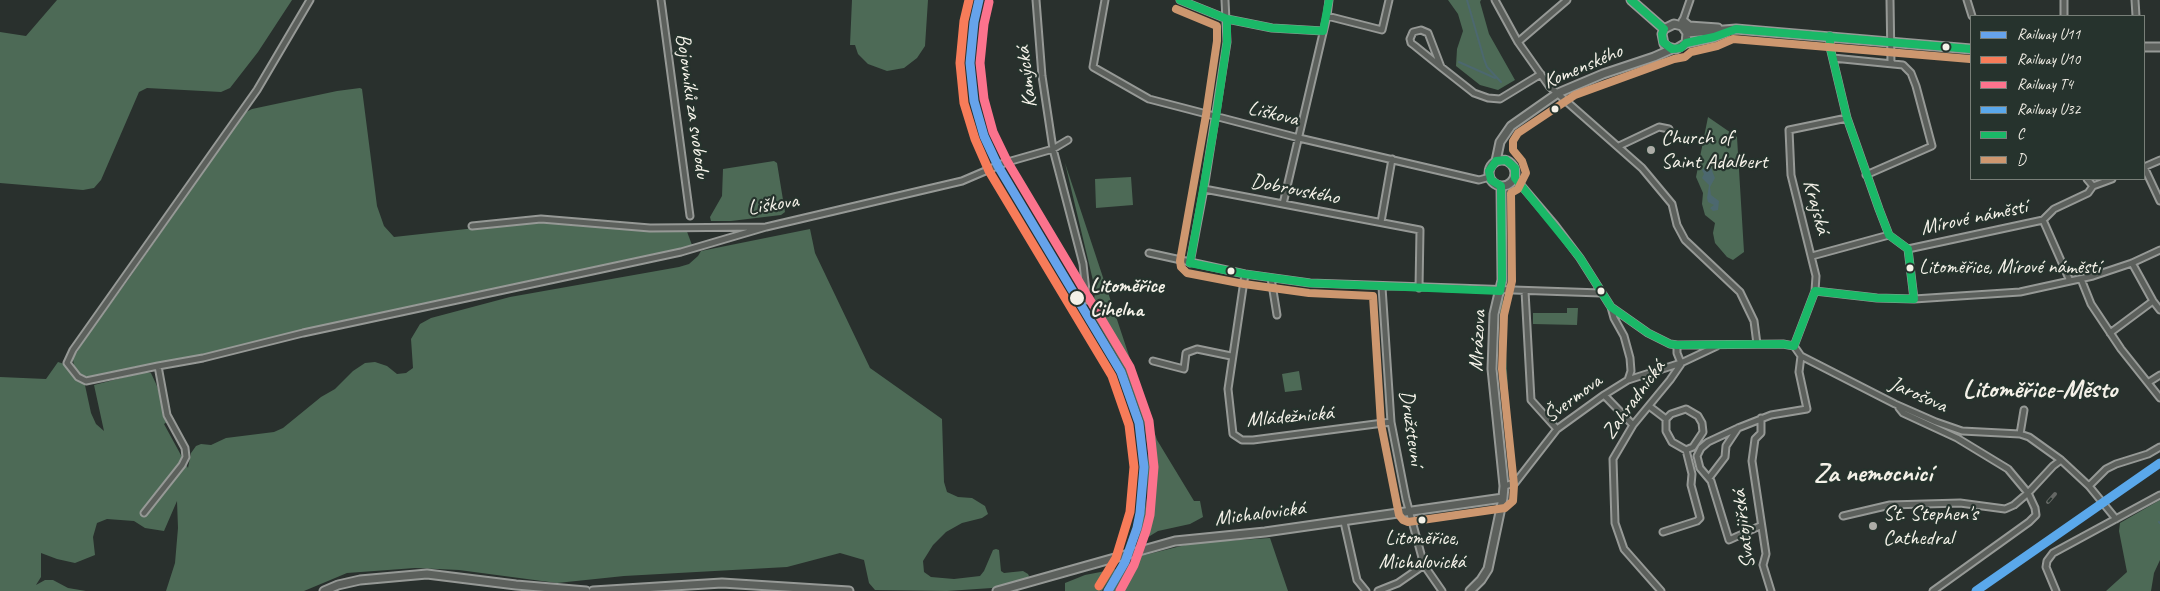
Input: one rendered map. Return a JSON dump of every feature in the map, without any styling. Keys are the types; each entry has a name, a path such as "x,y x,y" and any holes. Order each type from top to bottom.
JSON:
{"main road":[{"path":"1631,0 1664,28"},
{"path":"1682,23 1687,34 1686,43"},
{"path":"1731,29 1714,37 1686,43 1681,48 1672,49 1663,42 1662,34 1664,28 1682,23 1689,26 1830,36 1970,49"},
{"path":"1687,34 1731,29"},
{"name":"Komenského","path":"1654,57 1663,42"},
{"path":"2145,48 2160,47"},
{"name":"Komenského","path":"1504,136 1518,120 1558,93 1602,74 1672,49"},
{"path":"1504,136 1503,152 1506,160 1515,168 1514,178 1507,185 1501,186 1495,184 1490,177 1490,168 1496,161 1498,148 1504,136"},
{"path":"1496,161 1506,160"},
{"name":"Mrázova","path":"1501,186 1502,280 1494,314 1492,369 1504,486 1503,498"},
{"path":"1470,591 1481,580 1488,569 1503,498"},
{"name":"Michalovická","path":"997,591 1175,541 1344,522 1503,498"},
{"path":"324,591 338,585 360,580 427,574 586,591"},
{"path":"593,591 722,583 849,591"}],"street":[{"path":"310,0 257,90 73,350 67,363 78,378 86,381 203,358 303,333 681,252 766,226"},
{"name":"Bojovníků za svobodu","path":"661,0 690,216"},
{"name":"Kamýcká","path":"1036,0 1042,76 1053,149 1082,264 1087,300"},
{"name":"Liškova","path":"1105,0 1093,67 1148,99 1299,138 1479,180 1490,177"},
{"path":"1180,0 1227,19 1272,28 1323,31"},
{"path":"1190,263 1204,189 1227,42 1225,0"},
{"path":"1283,204 1327,16 1329,0"},
{"path":"1327,16 1382,30 1389,0"},
{"path":"1495,0 1518,42 1550,86 1606,138 1619,146 1642,168 1672,204 1680,232 1685,240 1740,292 1754,321 1757,344"},
{"path":"1518,42 1567,0"},
{"path":"1682,23 1690,0"},
{"path":"1890,0 1891,62"},
{"path":"1967,0 1972,15"},
{"path":"2064,0 2064,15"},
{"path":"2136,0 2136,15"},
{"path":"1441,66 1428,33 1421,30 1413,32 1410,39 1411,43 1474,93 1488,98 1500,99 1540,74"},
{"path":"1830,36 1833,58 1847,118 1866,175 1889,236 1908,249"},
{"path":"1833,58 1891,62 1903,65 1911,73 1932,146 1866,175"},
{"name":"Krajská","path":"1815,291 1816,276 1812,256 1791,175 1789,130 1847,118"},
{"path":"1619,146 1659,127 1669,129"},
{"name":"Liškova","path":"472,226 541,218 650,228 766,226 962,181 1004,163 1053,149 1068,140"},
{"path":"1381,222 1392,160"},
{"path":"2145,167 2160,160"},
{"path":"2145,169 2160,201"},
{"path":"1514,178 1580,258 1611,307 1648,333 1670,344 1677,345 1757,344 1794,346"},
{"path":"2088,180 2094,186"},
{"path":"2043,220 2054,209 2088,193 2094,186 2109,180"},
{"name":"Dobrovského","path":"1204,189 1420,230 1419,288"},
{"name":"Mírové náměstí","path":"1914,299 1908,249 2043,220 2070,281"},
{"path":"1812,256 1889,236"},
{"path":"1794,346 1815,291 1877,298 1914,299 2020,292 2081,279 2132,263 2160,250"},
{"path":"1149,253 1245,274 1310,283 1382,287 1601,293"},
{"path":"2132,263 2152,301 2160,310"},
{"name":"Mládežnická","path":"1245,274 1231,356 1228,389 1233,434 1242,440 1253,440 1391,422"},
{"path":"1271,278 1277,315"},
{"path":"2081,279 2091,304 2110,333 2160,398"},
{"name":"Družstevní","path":"1382,287 1391,422 1409,512 1424,565 1442,591"},
{"path":"1525,291 1532,400 1557,428"},
{"path":"2110,333 2152,301"},
{"path":"1611,307 1614,318 1624,336 1630,358 1631,371 1628,380"},
{"path":"1677,345 1677,353 1681,363"},
{"name":"Švermova","path":"1504,486 1515,483 1557,428 1604,395 1628,380 1681,363 1720,345"},
{"path":"1760,526 1729,540 1709,478 1700,468 1697,456 1700,448 1761,418 1807,409 1800,372 1801,356 1794,346"},
{"path":"1153,361 1184,369 1186,353 1196,350 1231,356"},
{"name":"Jarošova","path":"1801,356 1895,404 1936,422 1962,431 2020,434 2035,440 2062,460 2089,486 2116,519"},
{"name":"Zahradnická","path":"1661,591 1624,549 1615,523 1613,459 1632,425 1649,406 1681,363"},
{"path":"144,513 182,465 186,457 185,448 168,415 158,366"},
{"path":"2149,382 2160,375"},
{"path":"1604,395 1632,425"},
{"path":"1895,404 1903,413 1957,438 2008,469 2028,493 2036,508 2036,515 2033,519 1933,591"},
{"path":"1649,406 1666,418"},
{"path":"1663,532 1697,522 1700,518 1691,485 1692,474 1686,450 1672,442 1665,425 1666,418 1671,414 1686,409 1694,413 1701,420 1703,432 1693,447 1686,450"},
{"path":"2020,434 2024,410"},
{"name":"Svatojiřská","path":"1761,418 1761,433 1755,439 1752,462 1760,526 1766,554 1763,565 1764,572 1771,591"},
{"path":"1709,478 1725,457 1726,446 1738,428"},
{"path":"2089,486 2111,466 2160,448"},
{"path":"1843,516 1890,505 1960,503 2005,509 2014,505 2028,493 2053,466 2062,460"},
{"path":"2056,591 2046,567 2053,553 2160,496"},
{"path":"1344,522 1358,580 1366,591"},
{"path":"1378,591 1398,584 1424,565"}],"green space":[{"path":"57,0 292,0 258,52 230,88 221,92 147,88 139,92 101,180 94,188 83,190 0,183 0,32 26,36"},
{"path":"852,0 928,0 925,46 917,58 904,68 887,71 868,64 858,54 855,45 850,45"},
{"path":"1448,0 1481,0 1489,34 1515,80 1498,90 1480,85 1456,66 1457,49 1463,31 1458,14"},
{"path":"362,89 377,206 384,226 394,237 539,221 686,229 692,245 679,250 550,276 195,357 134,367 95,377 83,376 91,413 96,424 104,431 94,385 145,372 151,373 168,421 164,424 188,468 191,453 196,446 201,444 211,445 226,438 274,432 283,428 321,397 335,389 353,371 365,363 375,362 387,366 397,374 406,373 413,368 411,339 420,324 431,318 510,297 679,267 689,264 701,251 810,229 815,253 870,368 942,419 944,482 947,492 958,497 972,498 985,506 988,514 982,518 962,523 946,532 933,545 923,561 924,572 931,577 954,579 980,576 993,550 996,549 999,550 1001,571 1004,573 1023,571 1029,576 1026,580 992,588 947,591 875,590 869,583 864,560 840,553 787,567 624,576 557,583 459,570 415,568 347,573 304,591 166,591 175,563 178,528 177,501 164,531 145,528 134,521 107,519 97,523 93,537 95,555 75,563 41,553 41,577 36,585 45,580 53,580 68,588 86,591 0,591 0,377 46,379 58,362 74,367 73,359 84,340 244,113 252,109"},
{"path":"1708,117 1737,137 1744,252 1733,260 1727,257 1715,243 1713,233 1715,223 1705,215 1702,204 1703,193 1696,177"},
{"path":"774,161 777,163 785,212 781,215 731,221 711,221 710,217 722,196 723,169"},
{"path":"1065,163 1157,440 1194,501 1200,501 1203,517 1190,524 1158,531 1145,539 1135,550 1147,498 1148,451 1144,423 1125,370 1093,315 1095,289"},
{"path":"1131,177 1133,205 1096,208 1095,179"},
{"path":"1503,298 1509,407 1503,412 1500,378 1500,302"},
{"path":"1567,308 1578,308 1577,325 1533,324 1533,313 1567,313"},
{"path":"1299,371 1302,390 1285,392 1282,374"},
{"path":"2160,500 2160,560 2154,573 2151,591 2106,591 2127,572 2119,531 2120,523"},
{"path":"1270,538 1288,591 1113,591 1129,564 1137,557 1193,543"},
{"path":"1116,569 1102,591 1065,591 1065,583 1085,575"}],"water":[{"path":"1706,167 1711,168 1715,178 1710,187 1711,195 1719,201 1718,210 1713,211 1710,208 1714,205 1708,202 1709,185 1702,178 1704,174 1702,170"}],"waterway":[{"path":"1467,0 1487,67 1501,82"},
{"path":"1459,62 1495,78"}],"railway":[{"path":"2048,502 2055,494"}],"rail line":[{"name":"U10","path":"969,0 964,21 960,63 964,103 975,139 989,171 1112,376 1129,425 1134,467 1130,512 1116,558 1099,586"},
{"name":"U11","path":"979,0 974,22 970,63 974,101 984,136 998,166 1121,372 1139,423 1144,467 1140,513 1137,528 1125,562 1108,591"},
{"name":"T4","path":"989,2 984,24 980,63 984,99 993,132 1007,161 1130,367 1149,421 1154,467 1150,515 1134,565 1120,591"},
{"name":"U32","path":"1976,591 2160,463"}],"transit line":[{"name":"C","path":"1180,0 1227,19 1272,28 1323,31 1329,0"},
{"name":"C","path":"1631,0 1664,29 1662,34 1663,42 1672,49 1681,48 1686,43 1714,37 1736,29 1970,49"},
{"name":"D","path":"1176,9 1217,26 1217,41 1206,115 1180,261 1181,267 1187,273 1244,284 1309,293 1373,296 1381,424 1399,515 1408,522 1505,508 1513,501 1514,485 1502,369 1504,315 1512,281 1511,193 1518,189 1526,173 1522,161 1513,150 1513,141 1518,133 1575,95 1674,59 1685,57 1691,52 1717,46 1733,39 1970,59"},
{"name":"C","path":"1227,19 1227,42 1216,117 1190,263 1245,274 1310,283 1500,291 1502,280 1501,186 1491,180 1489,171 1496,161 1506,160 1515,168 1515,178 1580,258 1611,307 1648,333 1670,344 1677,345 1783,344 1794,346 1815,291 1877,298 1914,299 1908,249 1889,235 1879,209 1847,118 1830,47 1830,36"}],"place":[{"name":"Church of Saint Adalbert","path":"1651,150"},
{"name":"Litoměřice, Mírové náměstí","path":"1910,268"},
{"name":"Litoměřice Cihelna","path":"1077,298"},
{"name":"Litoměřice, Michalovická","path":"1422,520"},
{"name":"St. Stephen's Cathedral","path":"1873,526"}],"district":[{"name":"Litoměřice-Město","path":"2040,390"},
{"name":"Za nemocnicí","path":"1873,474"}]}
